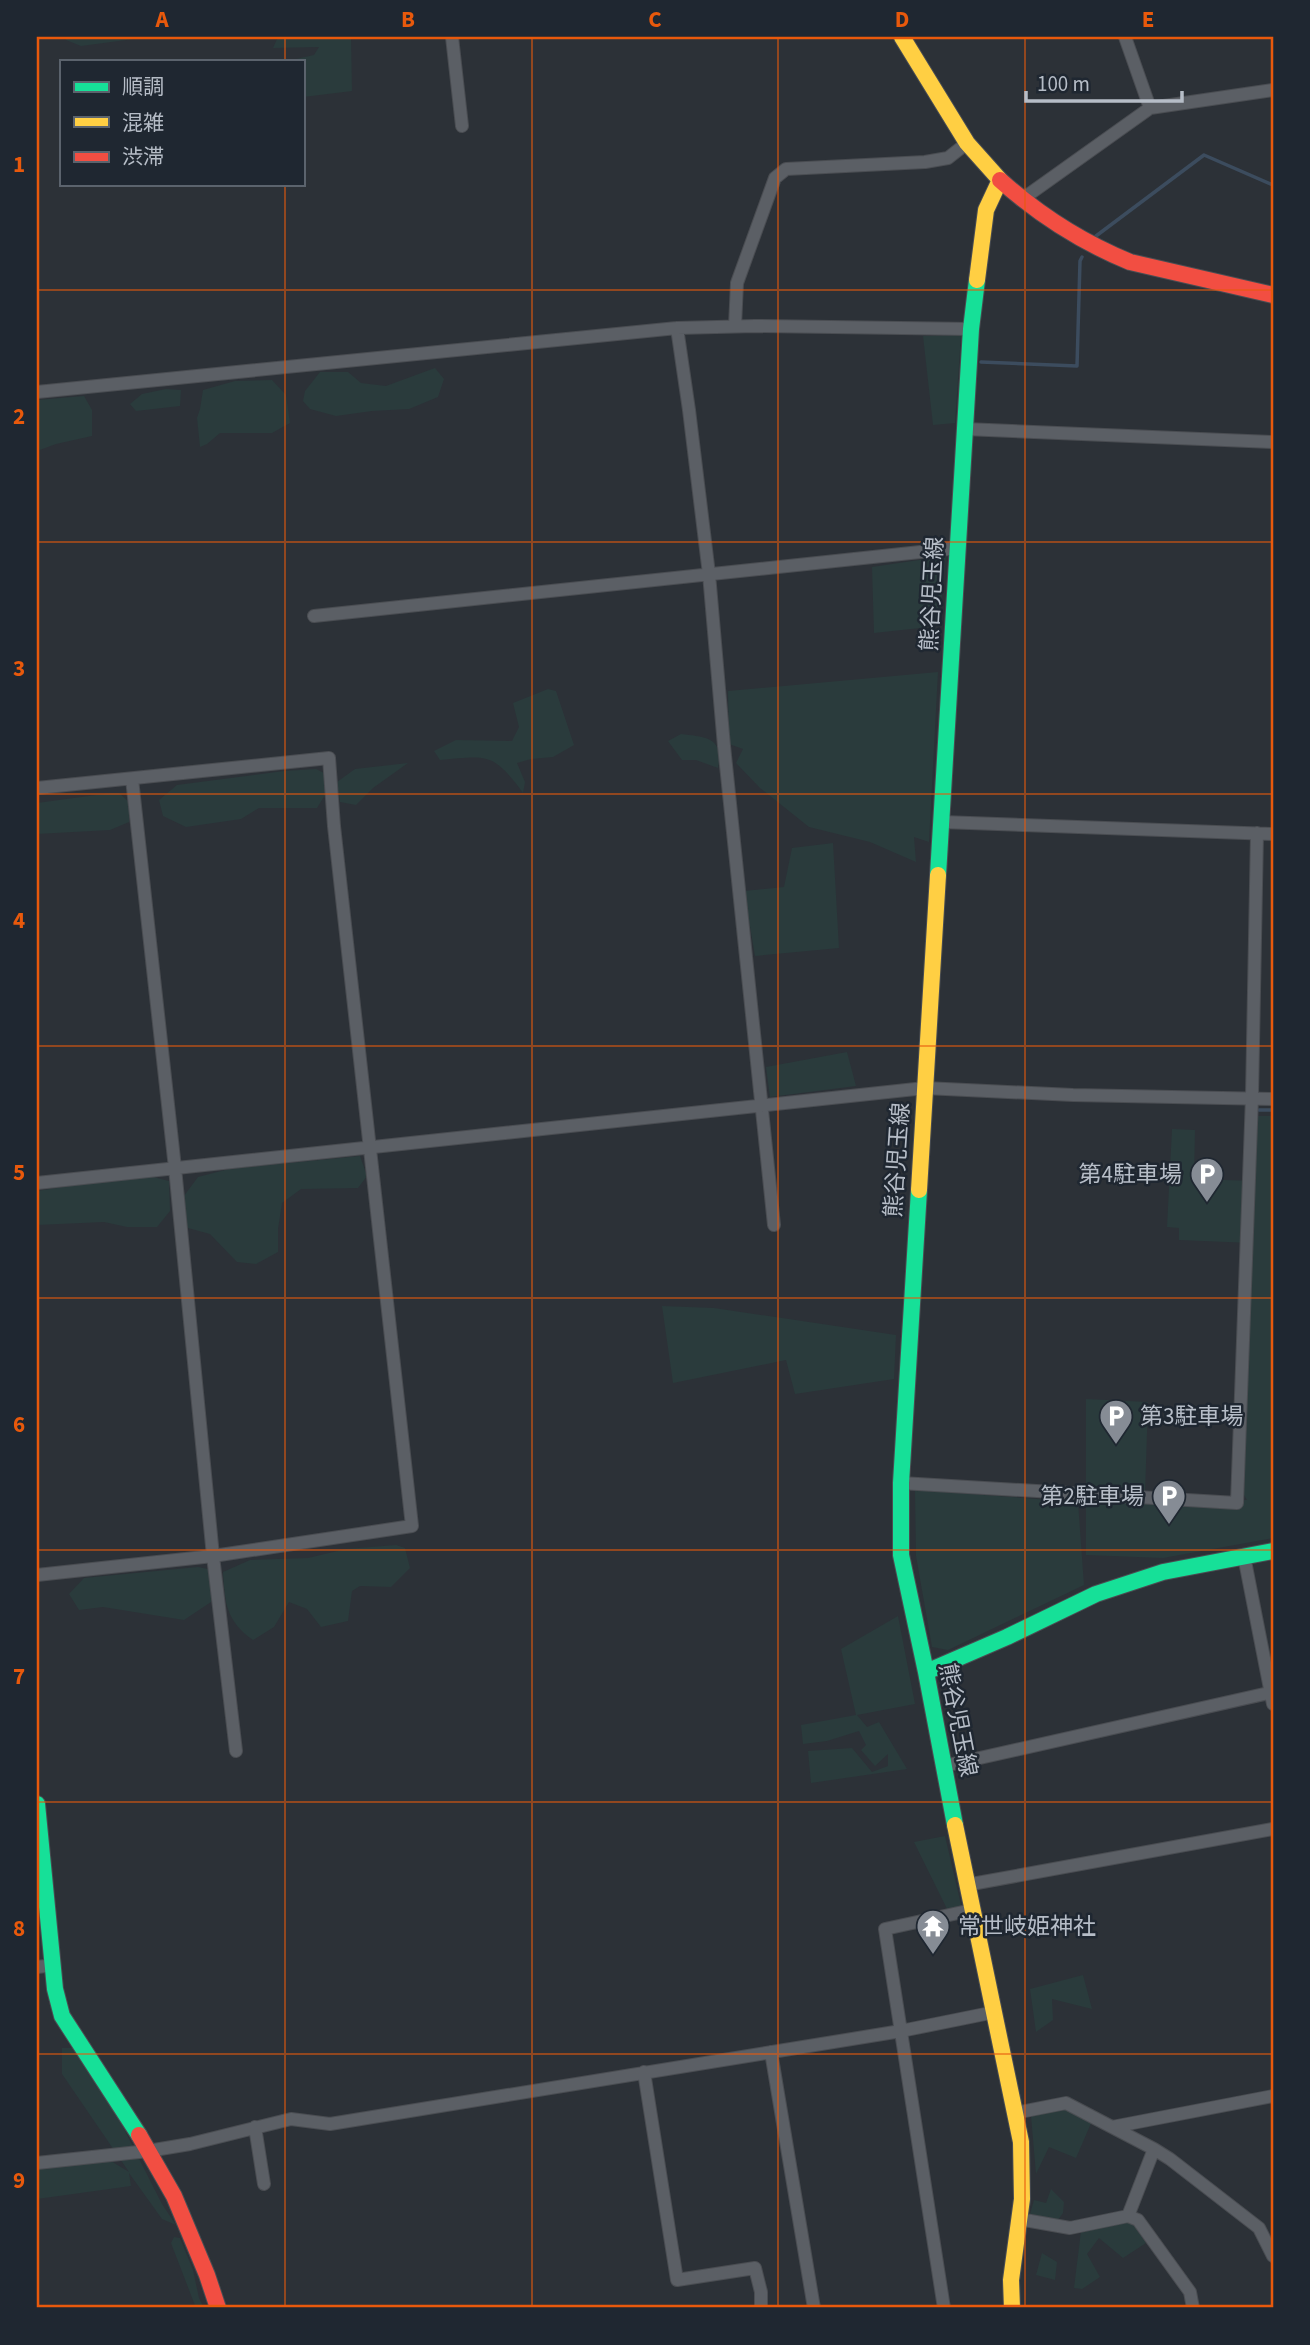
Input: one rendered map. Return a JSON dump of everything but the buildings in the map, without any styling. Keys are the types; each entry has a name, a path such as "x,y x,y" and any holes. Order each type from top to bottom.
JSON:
{"main road":[{"path":"902,37 967,143 1021,200 1076,238 1130,262 1273,295"},
{"name":"熊谷児玉線","path":"1000,180 986,210 971,329 901,1483 901,1555 1022,2154 1022,2199 1012,2280 1012,2308"},
{"path":"926,1672 1096,1594 1163,1572 1273,1551"},
{"path":"37,1804 55,1989 62,2016 148,2151 187,2224 218,2308"}],"street":[{"path":"452,37 462,126"},
{"path":"1125,37 1150,108"},
{"path":"1021,200 1150,108 1273,90"},
{"path":"735,326 737,282 775,178 786,169 925,162 948,158 967,143"},
{"path":"37,392 677,328 735,326 971,329"},
{"path":"677,328 690,410 709,574 724,746 774,1225"},
{"path":"965,429 1273,442"},
{"path":"314,616 958,548"},
{"path":"37,788 329,758 412,1526 213,1556 37,1575"},
{"path":"132,779 175,1168 213,1556 236,1751"},
{"path":"942,822 1273,834"},
{"path":"901,1483 1237,1503 1252,1097 1257,833"},
{"path":"37,1183 925,1088 1073,1095 1273,1099"},
{"path":"944,1766 1273,1696 1244,1556"},
{"path":"966,1885 1273,1829"},
{"path":"944,2308 885,1929 972,1910"},
{"path":"37,1967 54,1965"},
{"path":"37,2163 190,2144 291,2119 330,2124 901,2031 995,2012"},
{"path":"771,2052 814,2308"},
{"path":"644,2072 677,2280 755,2268 761,2292 761,2308"},
{"path":"1112,2127 1273,2096"},
{"path":"1015,2113 1066,2103 1154,2149 1259,2228 1273,2256"},
{"path":"255,2127 264,2184"},
{"path":"1128,2216 1154,2149"},
{"path":"1020,2220 1078,2228 1128,2216 1138,2220 1190,2292 1193,2308"}],"shaded area":[{"path":"67,37 149,37 81,46 66,40"},
{"path":"278,37 351,37 352,91 304,97 304,60 292,60 314,55 319,47 273,48"},
{"path":"961,335 955,423 933,425 923,336"},
{"path":"435,368 444,379 438,397 409,409 336,416 310,409 303,401 305,391 320,372 348,372 361,383 386,386"},
{"path":"272,380 286,395 290,423 272,433 220,433 200,447 197,418 203,390 235,381"},
{"path":"166,389 181,390 180,406 136,411 130,404 142,394"},
{"path":"84,396 92,410 92,436 37,451 37,400"},
{"path":"946,556 939,626 874,633 872,567"},
{"path":"938,672 929,842 914,837 916,862 870,842 809,827 760,788 736,763 743,749 729,744 728,691"},
{"path":"548,689 556,691 574,745 553,757 517,763 525,782 523,793 496,763 479,758 440,760 434,751 456,740 512,741 519,727 513,703"},
{"path":"681,734 705,738 716,744 718,768 696,760 682,760 668,741"},
{"path":"408,763 373,788 356,805 340,802 337,782 355,769"},
{"path":"316,769 326,774 325,795 317,808 259,808 241,819 186,827 163,816 159,800 177,785"},
{"path":"119,793 129,802 129,822 110,830 37,834 37,803"},
{"path":"833,843 839,948 755,956 744,891 784,887 792,848"},
{"path":"847,1052 856,1086 770,1097 766,1067"},
{"path":"1258,1116 1273,1116 1273,1538 1163,1558 1086,1555 1086,1399 1148,1402 1145,1494 1247,1500 1244,1495 1251,1243 1179,1240 1179,1228 1167,1227 1172,1129 1195,1130 1194,1179 1254,1181"},
{"path":"360,1156 367,1176 358,1188 301,1189 282,1203 278,1252 256,1264 237,1262 210,1234 188,1228 180,1214 181,1200 198,1177 229,1169"},
{"path":"153,1177 169,1181 170,1211 157,1227 127,1227 104,1222 37,1225 37,1191 114,1179"},
{"path":"662,1306 714,1308 896,1335 894,1379 795,1394 786,1360 673,1383"},
{"path":"915,1490 1078,1502 1084,1585 948,1650 932,1647 916,1556"},
{"path":"396,1545 405,1548 410,1568 391,1587 360,1586 352,1591 348,1621 321,1627 307,1609 289,1602 274,1627 253,1640 232,1618 223,1572 250,1560 308,1558 346,1549"},
{"path":"198,1567 208,1569 215,1578 211,1602 184,1620 103,1607 79,1610 69,1594 84,1578"},
{"path":"898,1616 915,1704 857,1715 867,1727 879,1722 907,1769 811,1783 808,1751 852,1748 872,1772 888,1766 888,1754 875,1766 861,1750 866,1745 859,1731 827,1741 803,1744 801,1725 856,1715 841,1649"},
{"path":"945,1836 962,1909 948,1911 914,1842"},
{"path":"1083,1975 1092,2009 1052,1999 1053,2020 1036,2032 1030,1989"},
{"path":"62,2048 74,2048 122,2125 162,2204 176,2225 162,2219 129,2173 131,2186 37,2199 37,2166 111,2161 129,2172 62,2074"},
{"path":"1066,2109 1092,2121 1076,2158 1049,2147 1036,2174 1031,2116"},
{"path":"1051,2189 1064,2202 1063,2213 1058,2220 1030,2214 1034,2200 1046,2203"},
{"path":"1131,2221 1146,2243 1123,2258 1099,2238 1087,2254 1100,2277 1082,2289 1074,2288 1081,2231"},
{"path":"174,2237 180,2238 204,2308 196,2308 171,2243"},
{"path":"1042,2253 1057,2262 1055,2280 1036,2275"}],"waterway":[{"path":"1096,236 1204,155 1273,185"},
{"path":"981,362 1077,366 1082,257"},
{"path":"1259,1110 1273,1110"}],"traffic: fast":[{"path":"938,875 971,329 977,280"},
{"path":"919,1190 901,1483 901,1555 955,1825"},
{"path":"926,1672 1096,1594 1163,1572 1273,1551"},
{"path":"37,1804 55,1989 62,2016 139,2135"}],"traffic: slow":[{"path":"902,37 967,143 1000,180 986,210 977,280"},
{"path":"919,1190 938,875"},
{"path":"955,1825 1021,2142 1022,2199 1011,2280 1012,2308"}],"traffic: jam":[{"path":"1000,180 1061,227 1130,262 1273,295"},
{"path":"139,2135 174,2196 218,2308"}],"place":[{"name":"第4駐車場","path":"1207,1204"},
{"name":"第3駐車場","path":"1116,1446"},
{"name":"第2駐車場","path":"1169,1526"},
{"name":"常世岐姫神社","path":"933,1956"}]}
